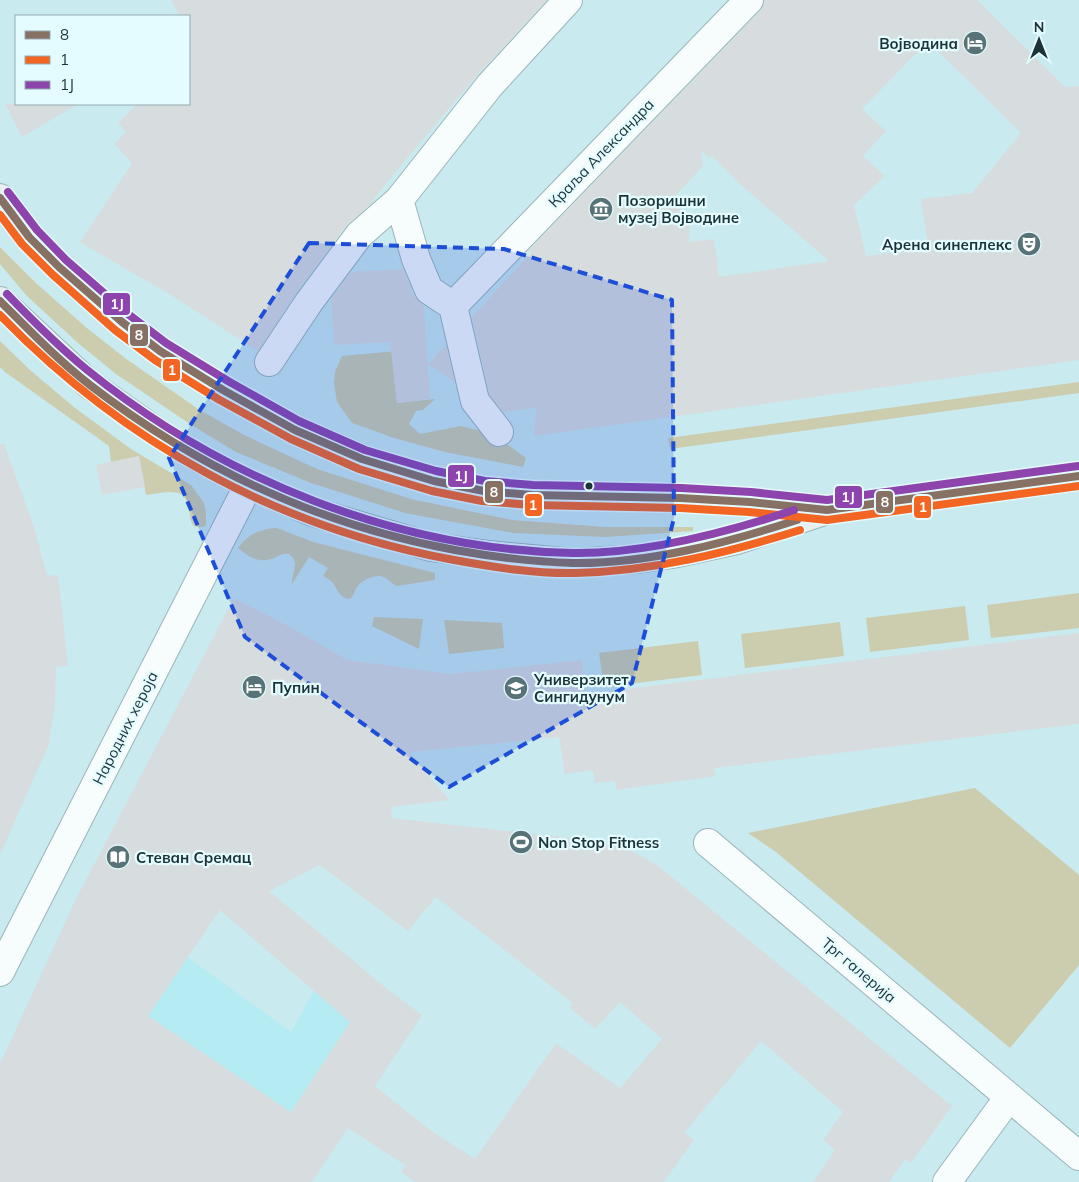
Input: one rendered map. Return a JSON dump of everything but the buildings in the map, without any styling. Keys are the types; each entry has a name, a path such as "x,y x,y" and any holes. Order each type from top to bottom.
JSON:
{"main road":[{"path":"0,198 29,237 59,267 122,322 160,351 223,390 295,430 362,459 434,481 484,491 532,495 680,498 750,502 827,510"},
{"path":"0,301 89,384 158,433 249,484 310,511 431,546 488,555 574,563 637,559 672,554 737,540 827,510 1079,476"}],"street":[{"path":"269,362 359,235 399,200 490,85 568,0"},
{"name":"Краља Александра","path":"453,306 749,0"},
{"path":"399,200 416,259 429,290 453,306 475,401 499,432"},
{"name":"Народних хероја","path":"0,972 249,484"},
{"name":"Трг галерија","path":"708,843 1079,1156"},
{"path":"947,1182 1009,1097"}],"highlighted area":[{"path":"309,243 504,249 672,300 674,518 632,683 449,787 245,637 169,458"}],"shaded area":[{"path":"75,901 174,975 187,957 291,1032 314,991 350,1022 386,988 422,1015 312,1182 241,1182 16,1029"}],"green space":[{"path":"0,247 37,284 88,329 125,358 198,409 244,435 317,469 411,499 512,520 605,527 693,527 693,531 605,537 513,533 405,513 311,483 236,452 193,426 116,374 78,343 26,295 0,264"},
{"path":"0,341 30,370 75,408 131,449 191,485 204,503 206,526 198,527 194,525 191,521 188,503 178,493 166,492 146,495 139,457 111,462 109,446 5,372 0,367"},
{"path":"397,351 416,374 394,377 397,403 435,399 423,410 416,411 409,424 420,434 461,426 493,434 526,458 523,467 445,452 394,438 352,423 337,402 334,383 335,372 342,356"},
{"path":"1079,382 1079,393 670,449 668,438"},
{"path":"277,528 313,542 435,573 435,580 397,586 384,577 374,577 361,583 350,599 343,597 331,581 323,576 328,568 309,557 292,584 295,564 293,557 289,554 282,554 269,560 259,560 250,557 238,548 255,533 265,529"},
{"path":"1079,593 1079,628 991,638 987,605"},
{"path":"965,606 969,640 870,652 866,618"},
{"path":"374,617 423,619 419,649 372,626"},
{"path":"444,620 502,623 504,648 449,654"},
{"path":"840,622 844,656 745,668 741,634"},
{"path":"698,641 702,675 604,687 599,653"},
{"path":"975,788 1079,875 1079,965 1010,1048 776,852 748,833"}],"transit line":[{"name":"1J","path":"8,192 37,230 66,260 128,314 166,343 299,421 365,450 436,471 485,481 533,485 681,488 751,492 827,500 1078,466"},
{"name":"8","path":"0,198 29,237 59,267 122,322 160,351 223,390 295,430 362,459 434,481 484,491 532,495 680,498 750,502 827,510 1079,476"},
{"name":"1","path":"0,215 22,244 52,274 115,330 155,360 218,399 291,439 359,469 432,491 482,501 531,505 680,508 749,512 827,520 1079,486"},
{"name":"1J","path":"7,294 45,333 86,369 139,408 194,444 253,475 314,501 378,522 442,538 507,549 573,553 629,550 657,546 741,527 794,510"},
{"name":"8","path":"0,301 90,385 174,443 262,490 308,509 405,539 455,550 514,559 573,563 601,562 658,556 715,544 797,520"},
{"name":"1","path":"0,315 48,361 98,403 152,440 208,473 266,502 326,526 389,546 454,560 530,571 605,572 661,565 690,559 800,530"}],"place":[{"name":"Војводина","path":"975,43"},
{"name":"Позоришни музеј Војводине","path":"601,209"},
{"name":"Арена синеплекс","path":"1029,244"},
{"name":"Пупин","path":"254,687"},
{"name":"Универзитет Сингидунум","path":"516,688"},
{"name":"Non Stop Fitness","path":"521,842"},
{"name":"Стеван Сремац","path":"118,857"}]}
